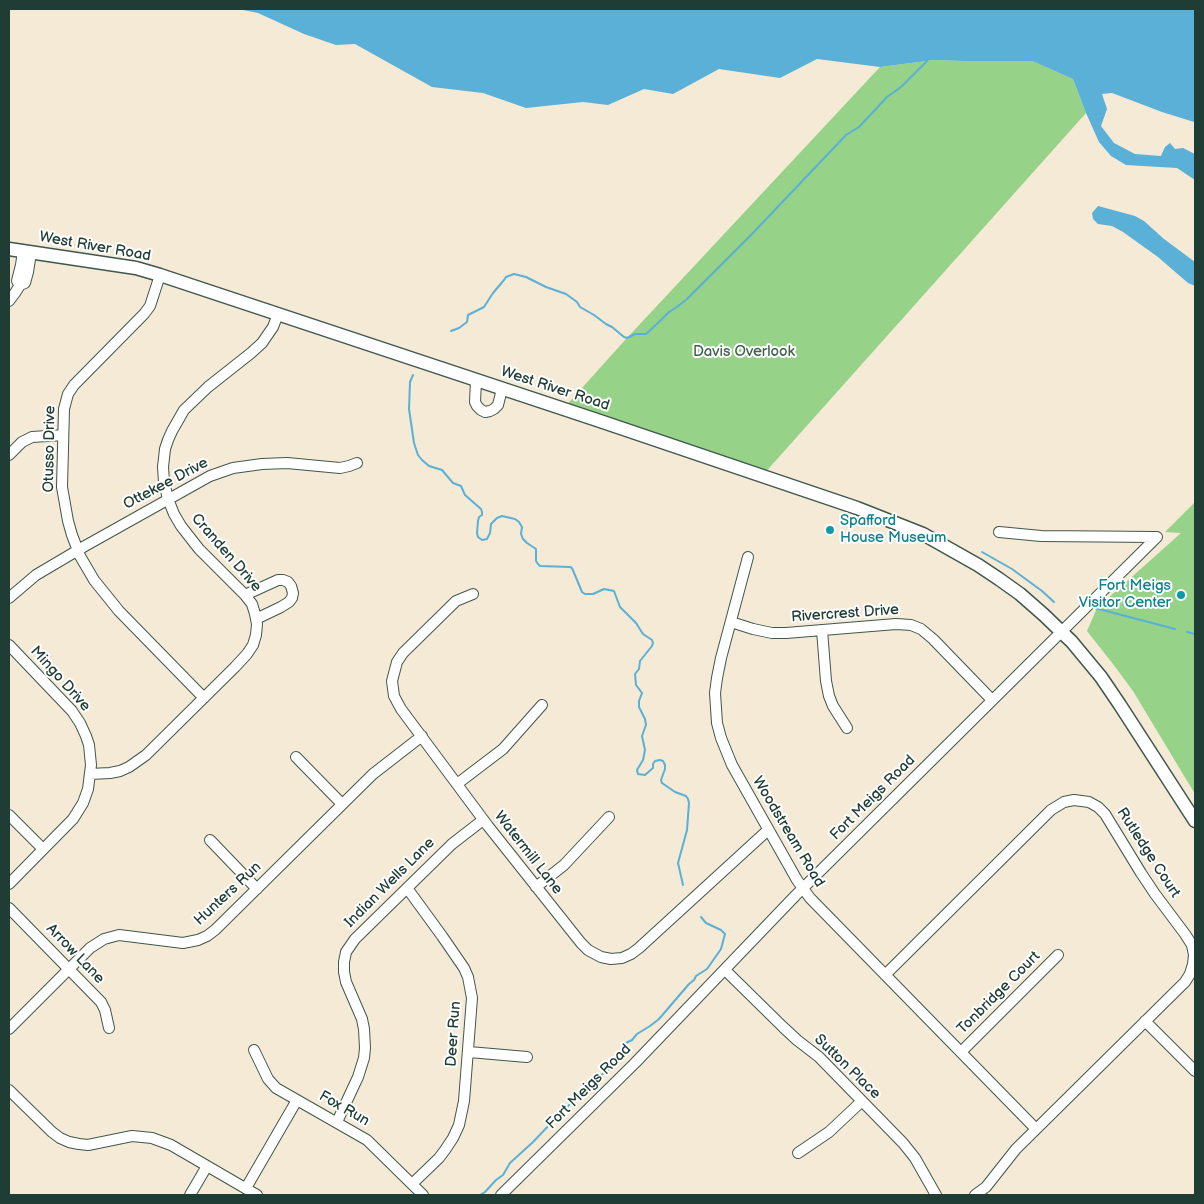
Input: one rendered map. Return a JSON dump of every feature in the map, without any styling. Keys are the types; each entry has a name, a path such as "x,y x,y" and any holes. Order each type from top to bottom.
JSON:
{"main road":[{"name":"West River Road","path":"9,249 136,268 857,508 922,534 971,560 999,579 1020,594 1061,631 1111,691 1195,821"}],"street":[{"path":"9,301 20,285 17,281 27,252"},
{"name":"Otusso Drive","path":"160,276 150,306 144,314 71,389 65,404 63,435 64,502 78,550 94,580 119,611 204,698"},
{"name":"Cranden Drive","path":"256,619 252,604 245,595 199,548 174,514 164,482 164,458 168,440 184,410 201,393 262,343 273,327 278,314"},
{"path":"476,381 475,402 485,412 494,409 498,405 502,389"},
{"path":"9,455 22,442 32,437 63,435"},
{"name":"Ottekee Drive","path":"9,598 36,575 210,476 248,465 287,464 340,468 357,462"},
{"name":"Fort Meigs Road","path":"501,1195 635,1063 802,889 1157,536 1041,536 999,532"},
{"name":"Woodstream Road","path":"748,557 717,678 717,723 723,745 732,765 802,889 1036,1130"},
{"path":"90,774 120,771 138,762 161,742 236,667 250,649 256,635 256,619 290,602 293,593 288,582 278,580 245,595"},
{"name":"Watermill Lane","path":"473,594 456,601 403,653 392,681 394,696 401,709 484,820 588,950 606,958 622,958 631,954 768,830"},
{"name":"Rivercrest Drive","path":"731,622 772,633 906,624 925,632 992,700"},
{"path":"822,630 829,696 847,728"},
{"name":"Mingo Drive","path":"9,644 72,710 80,723 91,755 88,789 73,819 9,884"},
{"path":"457,784 503,749 542,705"},
{"name":"Hunters Run","path":"9,1028 94,945 104,939 114,936 129,936 183,943 207,936 373,774 422,736"},
{"path":"296,757 342,804"},
{"name":"Rutledge Court","path":"885,975 1051,810 1064,802 1074,800 1093,804 1105,814 1141,873 1192,945 1194,960 1188,978 1036,1130 1006,1161 986,1187 976,1195"},
{"path":"9,815 44,849"},
{"path":"536,887 574,855 609,817"},
{"name":"Indian Wells Lane","path":"337,1122 358,1077 365,1048 362,1019 345,977 343,967 348,947 452,844 484,820"},
{"path":"210,840 257,889"},
{"name":"Deer Run","path":"406,888 464,968 472,998 469,1052 462,1116 456,1132 445,1150 412,1184"},
{"name":"Arrow Lane","path":"9,908 101,1002 109,1028"},
{"name":"Tonbridge Court","path":"961,1052 1058,955"},
{"name":"Sutton Place","path":"725,970 797,1040 819,1056 903,1143 915,1158 936,1195"},
{"path":"1146,1021 1195,1071"},
{"name":"Fox Run","path":"254,1050 268,1079 276,1088 367,1140 423,1195"},
{"path":"469,1052 527,1057"},
{"path":"9,1090 52,1132 69,1142 88,1145 132,1136 152,1138 171,1145 258,1195"},
{"path":"246,1188 297,1100"},
{"path":"798,1153 829,1132 862,1101"},
{"path":"190,1195 207,1166"}],"green space":[{"name":"Davis Overlook","path":"934,60 1032,61 1073,79 1086,113 762,476 563,409 880,67"},
{"path":"1195,502 1195,794 1133,691 1087,631 1097,608 1181,533 1165,532"}],"water":[{"path":"238,9 1195,9 1195,125 1194,122 1112,93 1102,94 1107,109 1101,126 1114,143 1135,154 1161,156 1165,147 1170,143 1175,149 1183,148 1195,154 1195,180 1177,168 1126,165 1111,156 1099,142 1073,79 1032,61 934,60 880,67 817,59 780,78 719,69 673,94 644,89 608,105 583,102 526,108 483,93 432,87 355,44 336,45 304,34 258,13"},
{"path":"1098,206 1135,216 1144,221 1195,262 1195,286 1188,283 1158,257 1123,232 1112,226 1098,224 1093,219 1092,213"}],"waterway":[{"path":"451,331 467,322 468,315 484,307 506,277 514,274 526,277 566,294 577,302 580,307 612,327 624,337 646,334 669,312 687,299 846,135 859,127 887,97 901,87 927,61"},
{"path":"413,375 410,382 409,409 414,443 418,455 429,466 442,470 453,483 461,486 465,495 481,509 482,515 478,521 478,537 482,540 487,539 491,524 497,518 502,516 515,519 522,527 521,534 523,539 536,549 536,561 540,566 572,568 582,592 585,594 593,594 604,589 614,591 620,607 636,623 643,634 652,640 652,646 640,661 639,669 635,674 636,685 642,693 639,707 646,725 642,736 645,750 643,760 637,770 638,774 645,775 653,768 655,761 663,761 665,769 661,780 662,783 675,792 686,796 688,799 687,830 678,863 683,885"},
{"path":"982,552 1012,569 1054,602"},
{"path":"1095,608 1175,629"},
{"path":"1187,632 1195,634"},
{"path":"480,1195 503,1175 510,1163 559,1117 577,1097 612,1067 623,1051 624,1044 659,1019 696,976 707,969 721,949 725,934 706,923 701,917"}],"place":[{"name":"Spafford House Museum","path":"830,530"},
{"name":"Fort Meigs Visitor Center","path":"1181,595"}]}
